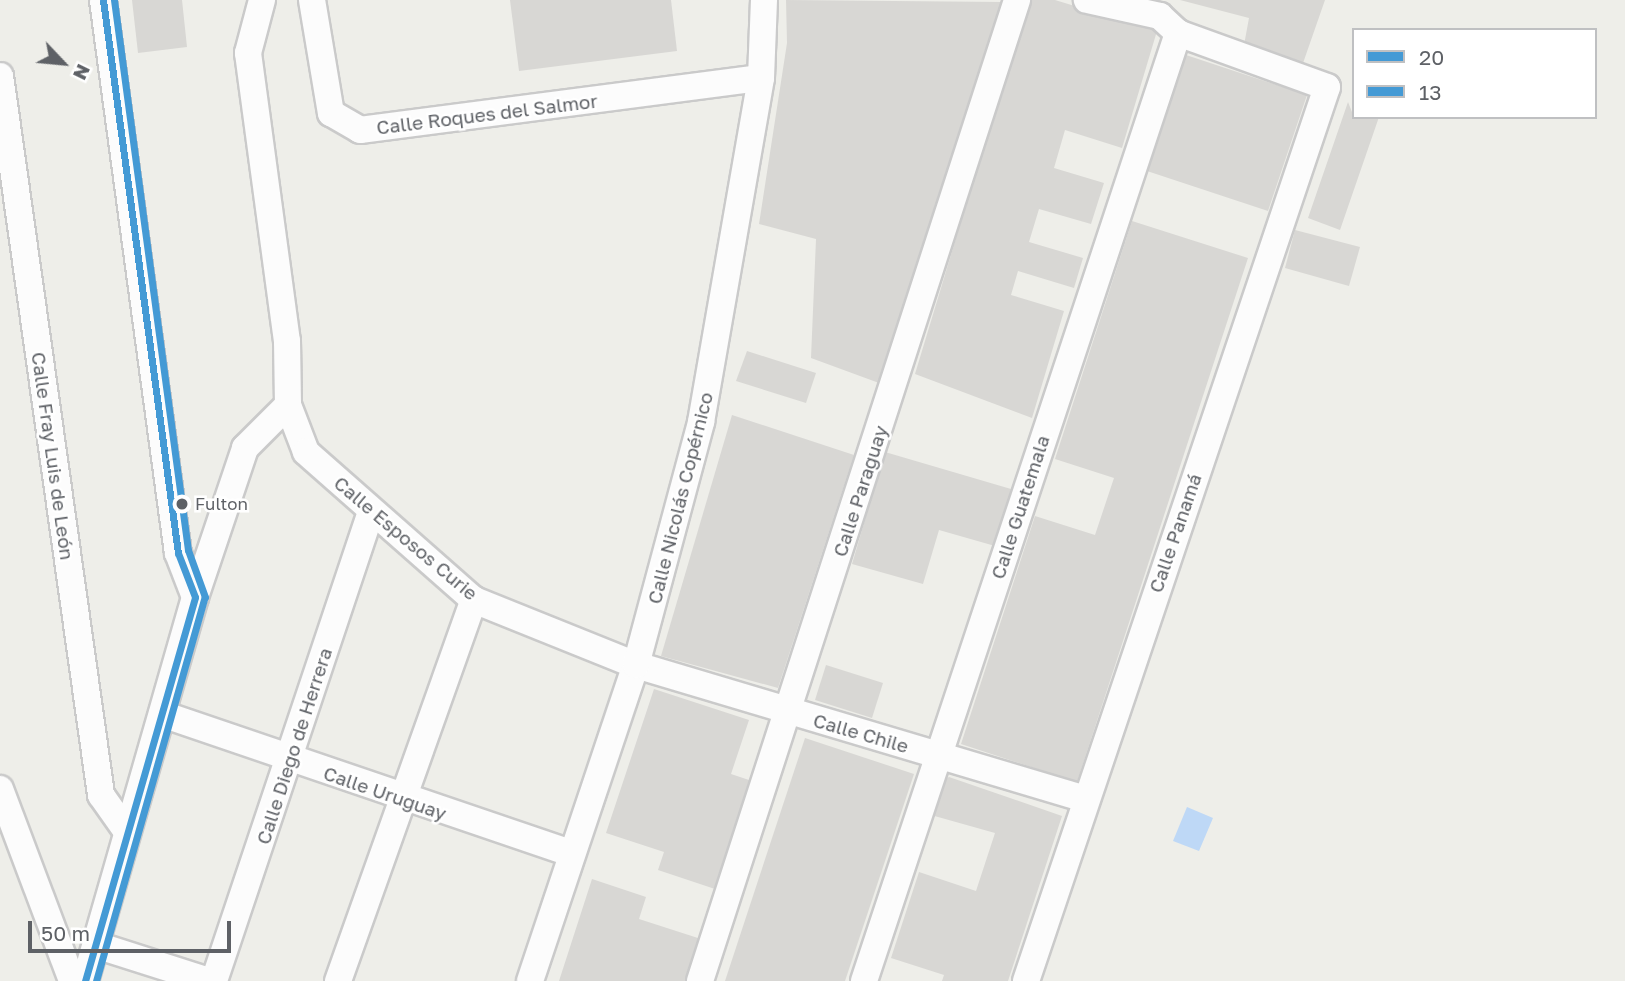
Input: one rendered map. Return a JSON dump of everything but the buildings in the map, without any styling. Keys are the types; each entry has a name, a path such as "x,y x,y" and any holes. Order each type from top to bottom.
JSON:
{"street":[{"path":"103,0 178,553 195,597"},
{"path":"85,981 125,829 162,714 195,597 245,448 288,405 287,341 248,53 262,0"},
{"name":"Calle Roques del Salmor","path":"312,0 331,113 360,131 761,78"},
{"name":"Calle Nicolás Copérnico","path":"530,981 570,853 636,665 701,422 761,78 764,0"},
{"name":"Calle Paraguay","path":"700,981 1017,0"},
{"path":"1087,0 1160,16 1178,33"},
{"name":"Calle Panamá","path":"1026,981 1085,799 1327,87 1178,33"},
{"name":"Calle Guatemala","path":"864,981 1178,33"},
{"name":"Calle Fray Luis de León","path":"0,76 101,795 125,829"},
{"name":"Calle Esposos Curie","path":"288,405 306,452 474,600 636,665"},
{"name":"Calle Diego de Herrera","path":"212,981 290,760 372,511"},
{"path":"338,981 399,799 474,600"},
{"name":"Calle Chile","path":"636,665 1085,799"},
{"name":"Calle Uruguay","path":"162,714 399,799 570,853"},
{"path":"0,789 72,981"},
{"path":"96,945 212,981"}],"water":[{"path":"1187,807 1213,818 1199,851 1173,841"}],"transit line":[{"name":"20","path":"103,0 178,553 195,597"},
{"name":"13","path":"96,981 205,597 188,550 114,0"},
{"name":"20","path":"85,981 195,597"}],"place":[{"name":"Fulton","path":"182,504"}]}
